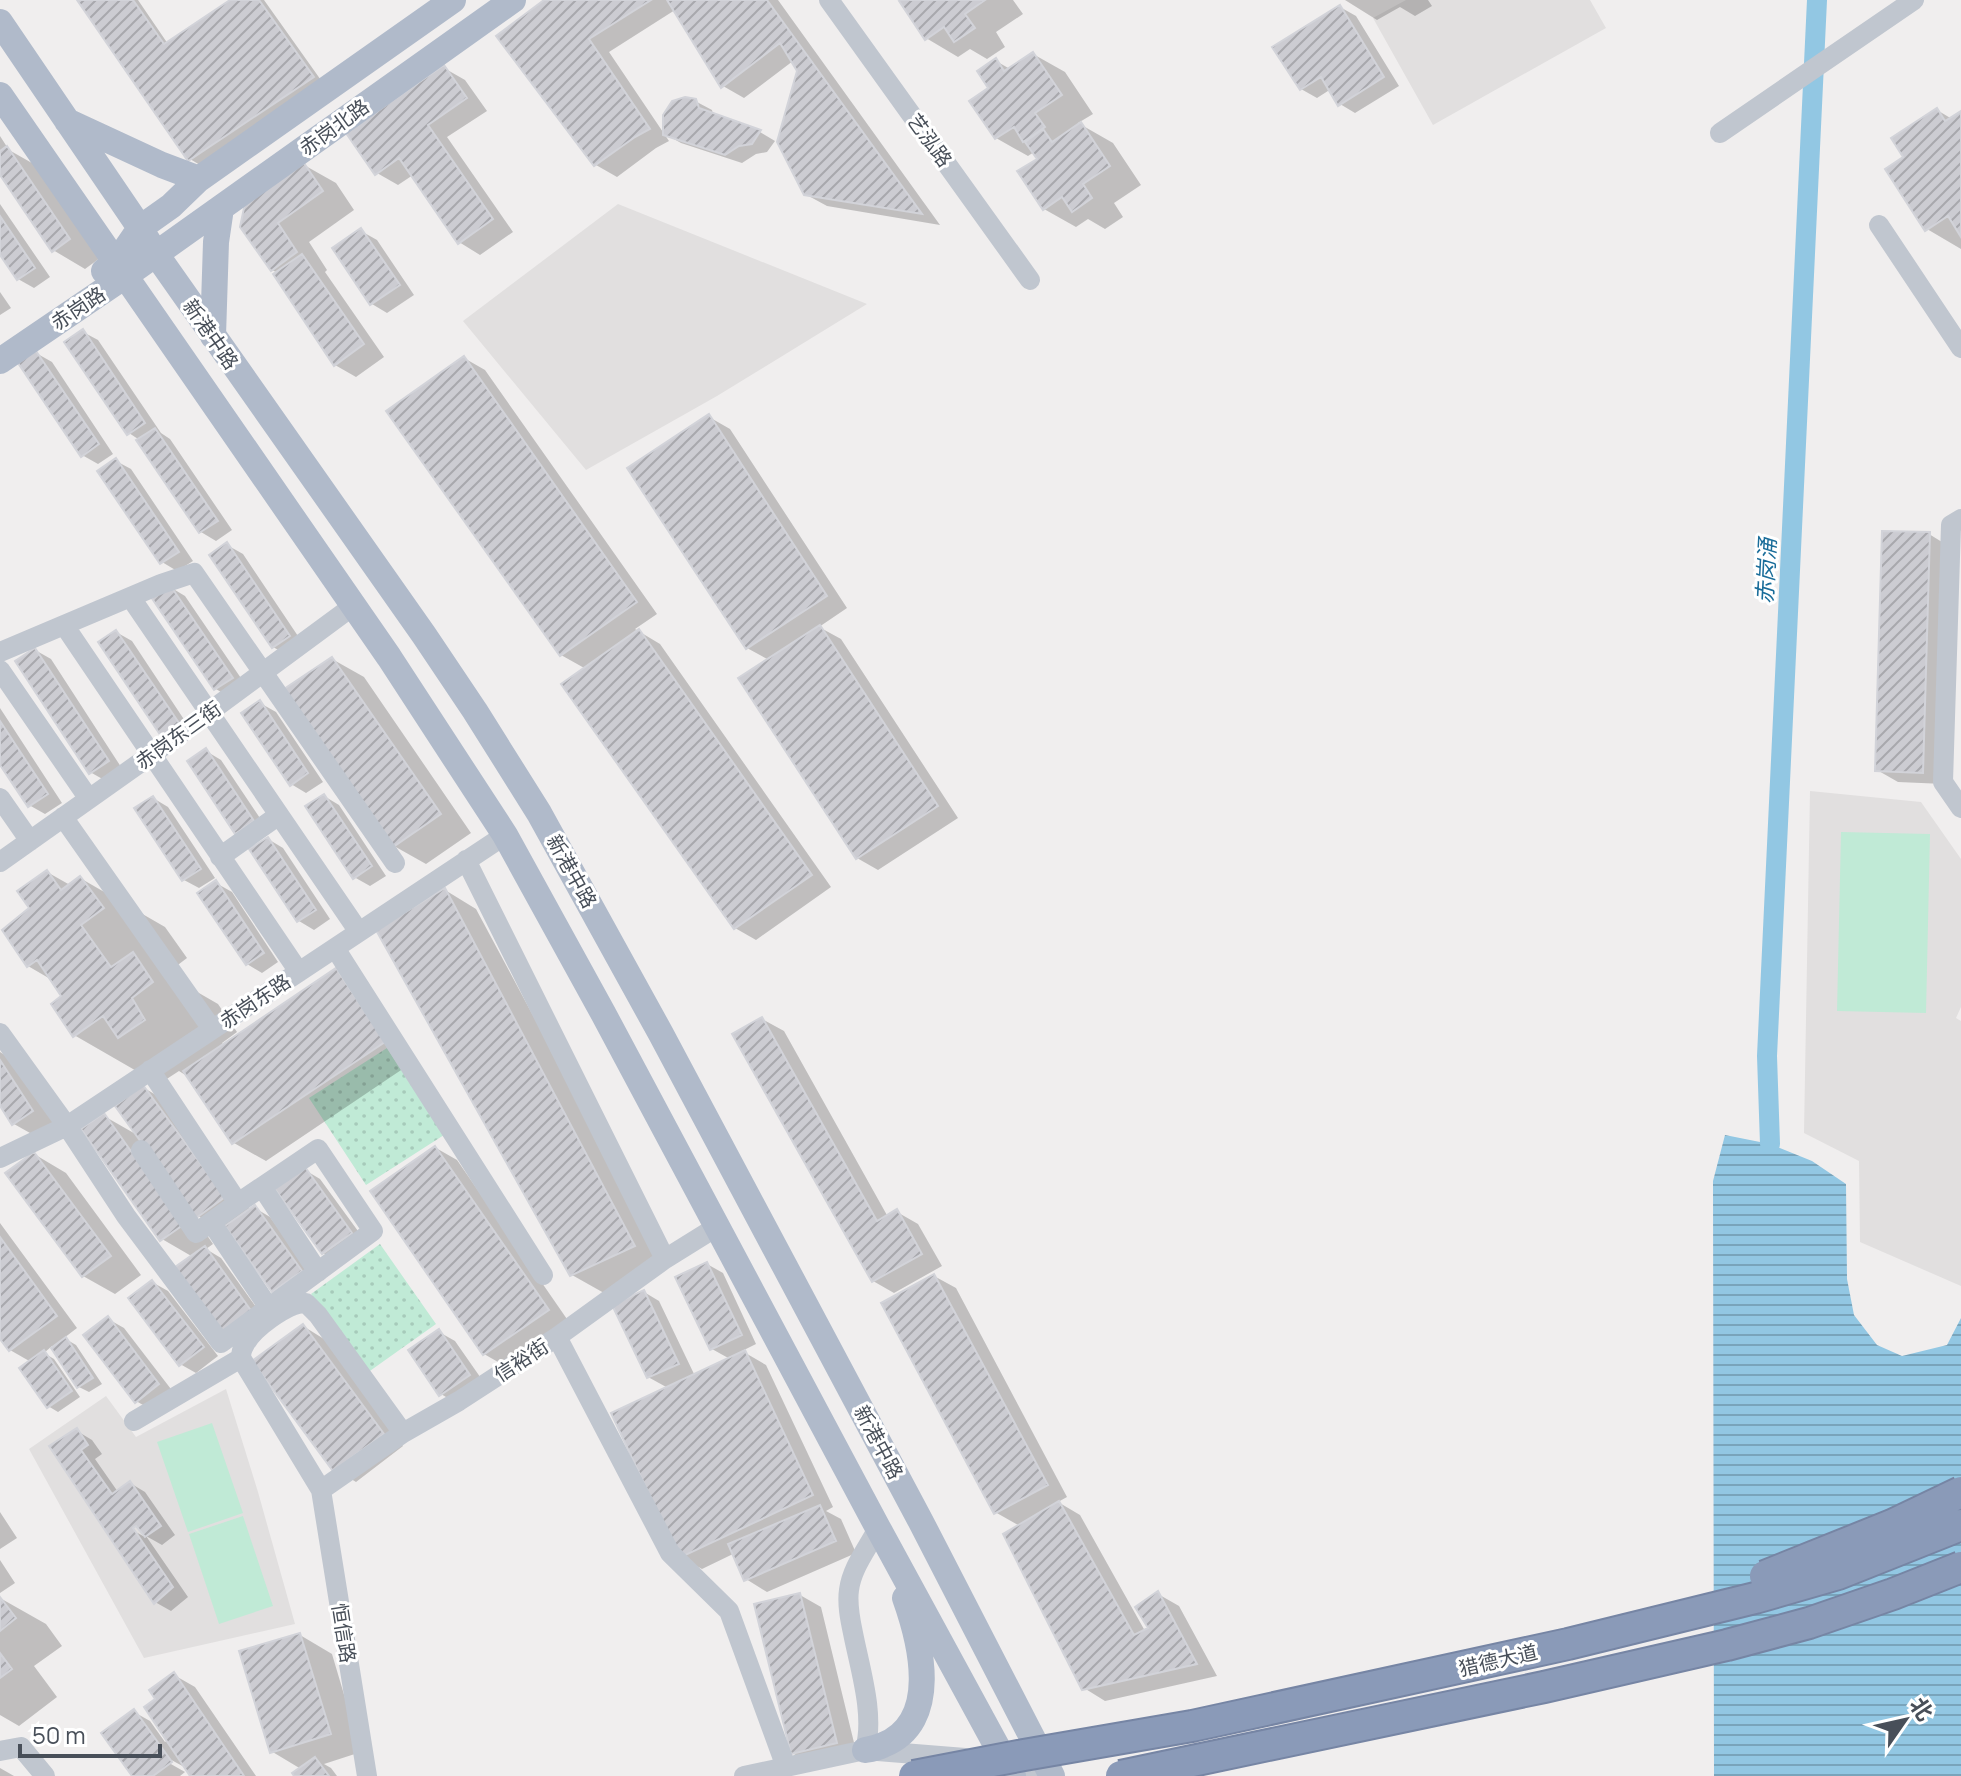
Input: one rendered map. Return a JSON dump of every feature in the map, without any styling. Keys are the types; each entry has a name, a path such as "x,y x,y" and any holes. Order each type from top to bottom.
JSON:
{"highway":[{"path":"1568,1644 1820,1555 1961,1492"},
{"name":"猎德大道","path":"914,1776 1028,1768 1192,1726 1568,1644 1810,1582 1961,1525"},
{"name":"猎德大道","path":"1121,1776 1727,1645 1809,1623 1961,1567"}],"main road":[{"name":"赤岗北路","path":"140,228 171,206 199,179 453,0"},
{"name":"赤岗北路","path":"156,254 513,0"},
{"name":"新港中路","path":"0,22 156,254 424,635 539,813 837,1363 987,1648 1028,1768"},
{"name":"新港中路","path":"0,95 353,606 505,835 954,1666 1028,1768"},
{"path":"67,121 199,179"},
{"path":"213,336 216,242 221,208"},
{"name":"赤岗路","path":"0,361 120,270 140,228"},
{"name":"赤岗路","path":"0,344 120,270 156,254"},
{"path":"505,835 539,813"},
{"path":"540,897 575,877"},
{"path":"865,1750 897,1738 917,1713 922,1695 918,1644 907,1604 878,1528"},
{"path":"954,1666 987,1648"}],"street":[{"name":"艺泓路","path":"829,0 1030,280"},
{"path":"1720,133 1914,0"},
{"path":"1879,225 1961,348"},
{"path":"1961,519 1951,525 1943,782 1961,808"},
{"path":"0,652 194,573 395,863"},
{"path":"131,598 359,932"},
{"name":"赤岗东三街","path":"0,862 353,606"},
{"path":"64,625 299,972"},
{"path":"0,670 89,799"},
{"path":"0,798 30,841"},
{"path":"220,857 279,815"},
{"path":"63,817 212,1029"},
{"name":"赤岗东路","path":"0,1158 67,1126 505,835"},
{"path":"466,860 665,1259"},
{"path":"335,948 543,1275"},
{"path":"0,1033 67,1126 126,1216 221,1343 373,1231 318,1149 196,1233 141,1150"},
{"path":"150,1070 238,1203"},
{"path":"262,1187 318,1272"},
{"path":"211,1222 269,1308"},
{"name":"信裕街","path":"321,1490 403,1433 459,1401 557,1337 665,1259 718,1226"},
{"path":"321,1490 241,1358 243,1347 270,1319 298,1303 306,1303 318,1315 403,1433"},
{"path":"557,1337 670,1553 729,1611 786,1767"},
{"path":"134,1421 241,1358"},
{"name":"恒信路","path":"321,1490 367,1776"},
{"path":"865,1750 868,1712 849,1615 848,1592 858,1562 878,1528"},
{"path":"0,1751 21,1747 45,1776"},
{"path":"744,1776 865,1750 1028,1768"}],"shaded area":[{"path":"1406,0 1590,0 1606,28 1433,125 1373,18"},
{"path":"618,204 867,304 717,396 586,470 463,321"},
{"path":"1810,791 1921,802 1961,859 1961,1007 1956,1018 1961,1021 1961,1286 1860,1242 1859,1161 1804,1133"},
{"path":"226,1389 295,1624 144,1658 29,1449 106,1396 136,1437"}],"green space":[{"path":"1841,832 1930,834 1926,1013 1837,1011"},
{"path":"387,1048 444,1135 366,1185 309,1098"},
{"path":"380,1244 436,1324 367,1373 311,1294"},
{"path":"212,1423 243,1513 188,1532 157,1442"},
{"path":"243,1516 273,1606 219,1624 189,1534"}],"water":[{"path":"1725,1135 1770,1144 1812,1161 1846,1184 1847,1279 1854,1315 1877,1345 1902,1356 1947,1345 1961,1318 1961,1776 1714,1776 1713,1181"}],"building":[{"path":"77,0 133,0 164,44 230,0 259,0 314,77 188,161"},
{"path":"544,0 651,0 589,39 650,129 594,166 496,36"},
{"path":"667,0 767,0 922,214 804,195 777,142 797,71 780,43 721,88"},
{"path":"901,0 985,0 965,14 975,28 954,42 944,27 925,40"},
{"path":"1340,5 1384,77 1338,106 1321,77 1300,90 1272,47"},
{"path":"1033,52 1062,95 1035,113 1045,127 1023,142 1014,127 995,139 969,101 988,88 977,71 996,58 1004,71"},
{"path":"444,65 467,98 428,125 493,219 458,244 399,158 375,175 346,133"},
{"path":"685,97 696,99 699,108 761,130 752,144 739,146 725,155 663,135 663,115 672,101"},
{"path":"1937,108 1945,121 1961,111 1961,237 1948,216 1925,231 1885,169 1903,157 1891,138"},
{"path":"1081,122 1110,166 1083,184 1092,198 1072,212 1062,197 1043,210 1017,171 1037,159 1025,142 1043,129 1052,142"},
{"path":"7,146 70,239 52,252 0,175 0,151"},
{"path":"304,163 323,191 278,223 297,252 271,271 240,227 245,203"},
{"path":"0,216 35,268 17,280 0,255"},
{"path":"361,228 400,285 370,305 332,248"},
{"path":"302,254 364,344 334,366 273,274"},
{"path":"83,329 145,423 127,435 64,342"},
{"path":"36,351 99,444 81,457 18,363"},
{"path":"464,356 637,602 560,656 386,411"},
{"path":"709,414 827,596 746,649 627,468"},
{"path":"155,428 218,521 199,533 136,440"},
{"path":"116,458 179,552 160,564 97,471"},
{"path":"1882,531 1930,532 1923,773 1875,771"},
{"path":"227,542 290,636 272,648 209,555"},
{"path":"170,585 233,678 214,690 151,597"},
{"path":"820,625 938,806 856,859 738,678"},
{"path":"639,629 812,875 734,929 561,684"},
{"path":"116,630 179,723 161,736 98,642"},
{"path":"35,648 109,761 89,774 15,661"},
{"path":"332,657 441,814 393,847 284,689"},
{"path":"260,700 308,773 290,786 241,713"},
{"path":"0,721 48,794 28,807 0,765"},
{"path":"206,748 254,821 235,834 187,761"},
{"path":"324,794 372,866 353,879 305,806"},
{"path":"153,796 201,869 182,881 134,808"},
{"path":"268,837 316,910 297,922 249,849"},
{"path":"47,870 61,890 80,876 104,908 81,925 111,967 133,952 153,982 132,998 145,1020 118,1038 103,1016 73,1037 51,1004 61,996 37,960 27,967 2,930 29,908 17,891"},
{"path":"216,880 264,953 246,965 197,893"},
{"path":"445,888 635,1246 570,1276 376,930"},
{"path":"336,968 385,1042 232,1144 183,1071"},
{"path":"762,1017 877,1221 897,1209 922,1254 872,1282 732,1034"},
{"path":"0,1060 33,1111 12,1125 0,1106"},
{"path":"143,1085 225,1197 196,1218 115,1106"},
{"path":"104,1113 183,1225 160,1241 81,1129"},
{"path":"435,1146 549,1310 483,1355 370,1191"},
{"path":"34,1152 111,1256 82,1277 5,1173"},
{"path":"305,1167 352,1233 322,1254 275,1189"},
{"path":"255,1205 302,1271 272,1292 225,1226"},
{"path":"0,1237 57,1316 9,1351 0,1339"},
{"path":"205,1246 252,1312 222,1333 175,1267"},
{"path":"707,1262 742,1335 710,1350 675,1277"},
{"path":"934,1274 1048,1485 994,1514 881,1303"},
{"path":"152,1280 204,1347 179,1366 128,1298"},
{"path":"644,1290 679,1364 647,1378 612,1305"},
{"path":"108,1316 159,1384 135,1403 83,1335"},
{"path":"303,1324 384,1434 333,1471 252,1361"},
{"path":"439,1329 470,1375 439,1396 408,1350"},
{"path":"66,1337 93,1378 77,1388 51,1348"},
{"path":"44,1350 72,1391 47,1408 19,1368"},
{"path":"745,1350 813,1495 679,1558 611,1413"},
{"path":"77,1428 88,1445 81,1450 112,1494 130,1481 161,1526 145,1537 136,1526 133,1528 173,1587 154,1604 49,1446"},
{"path":"1059,1501 1134,1635 1148,1628 1135,1607 1158,1591 1197,1664 1082,1690 1003,1534"},
{"path":"820,1505 836,1541 744,1581 728,1544"},
{"path":"800,1593 837,1743 791,1754 754,1604"},
{"path":"0,1597 16,1618 0,1631"},
{"path":"300,1633 331,1734 270,1753 239,1651"},
{"path":"0,1653 12,1669 0,1678"},
{"path":"174,1672 244,1776 190,1776 144,1707 155,1699 149,1690"},
{"path":"134,1709 172,1762 153,1776 132,1776 101,1733"},
{"path":"315,1757 329,1776 294,1776 292,1773"}],"waterway":[{"name":"赤岗涌","path":"1770,1144 1767,1056 1817,0"}]}
